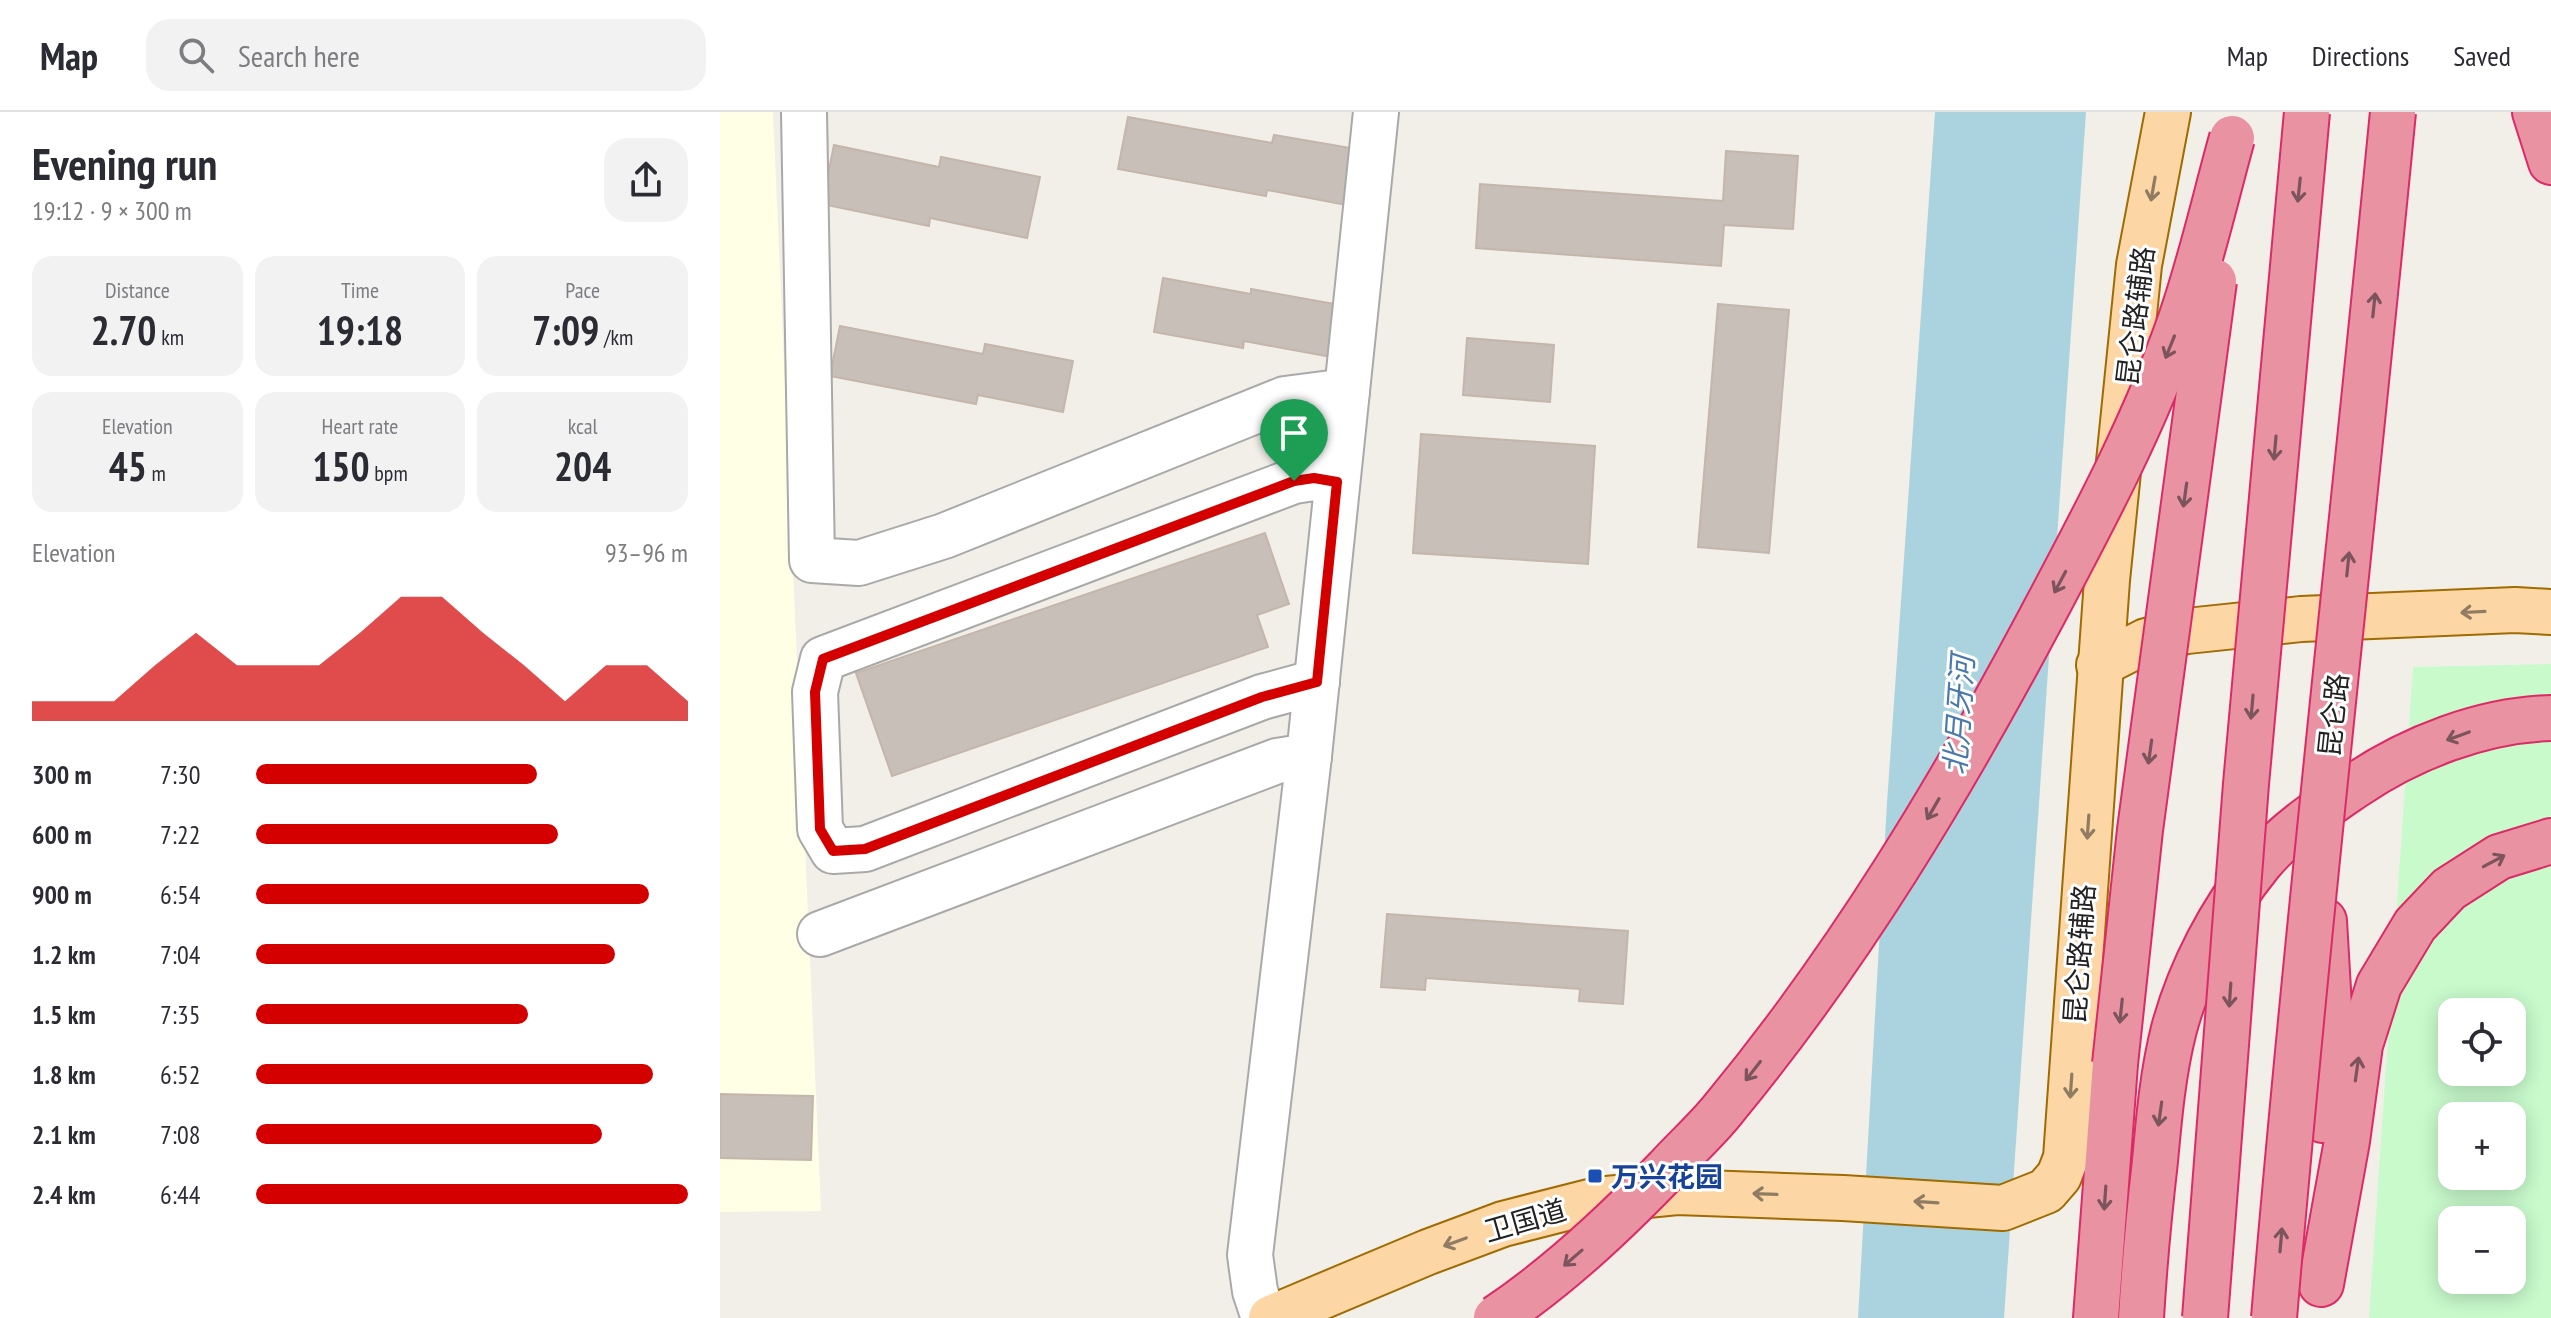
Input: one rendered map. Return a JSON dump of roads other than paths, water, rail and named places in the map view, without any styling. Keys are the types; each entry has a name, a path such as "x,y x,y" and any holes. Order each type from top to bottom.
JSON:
{"highway":[{"path":"2205,1318 2246,784 2307,112"},
{"name":"昆仑路","path":"2274,1318 2300,1010 2320,844 2393,112"},
{"path":"2535,112 2551,162"},
{"path":"1496,1318 1531,1295 1625,1212 1723,1110 1802,1010 1913,844 2012,673 2094,518 2137,428 2180,322 2234,125"},
{"path":"2096,1318 2115,1064 2140,830 2234,125"},
{"path":"2141,1318 2158,1128 2174,1029 2206,946 2224,915 2261,862 2319,810 2376,772 2426,748 2476,730 2533,718 2551,718"},
{"path":"2320,1301 2360,1045 2379,985 2415,925 2449,889 2499,857 2551,841"},
{"path":"2320,844 2330,1024 2321,1145 2320,1301"}],"main road":[{"name":"昆仑路辅路","path":"2003,1208 2046,1191 2059,1176 2066,1158 2099,665 2139,265 2168,112"},
{"path":"2099,665 2146,641 2187,631 2301,619 2515,610 2551,612"},
{"name":"卫国道","path":"1271,1318 1503,1224 1597,1200 1677,1192 2003,1208"}],"lane":[{"path":"804,112 812,560 859,563 944,536 1285,399 1347,391"},
{"path":"1264,1318 1255,1291 1250,1255 1309,756 1376,112"},
{"path":"1317,682 1262,697 865,849 833,851 820,829 815,692 823,659 1294,481 1314,478 1337,482"},
{"path":"820,934 1277,761 1309,756"}],"water":[{"name":"北月牙河","path":"1935,112 2086,112 2004,1318 1858,1318 1887,803"}],"place":[{"name":"万兴花园","path":"1595,1176"}]}
